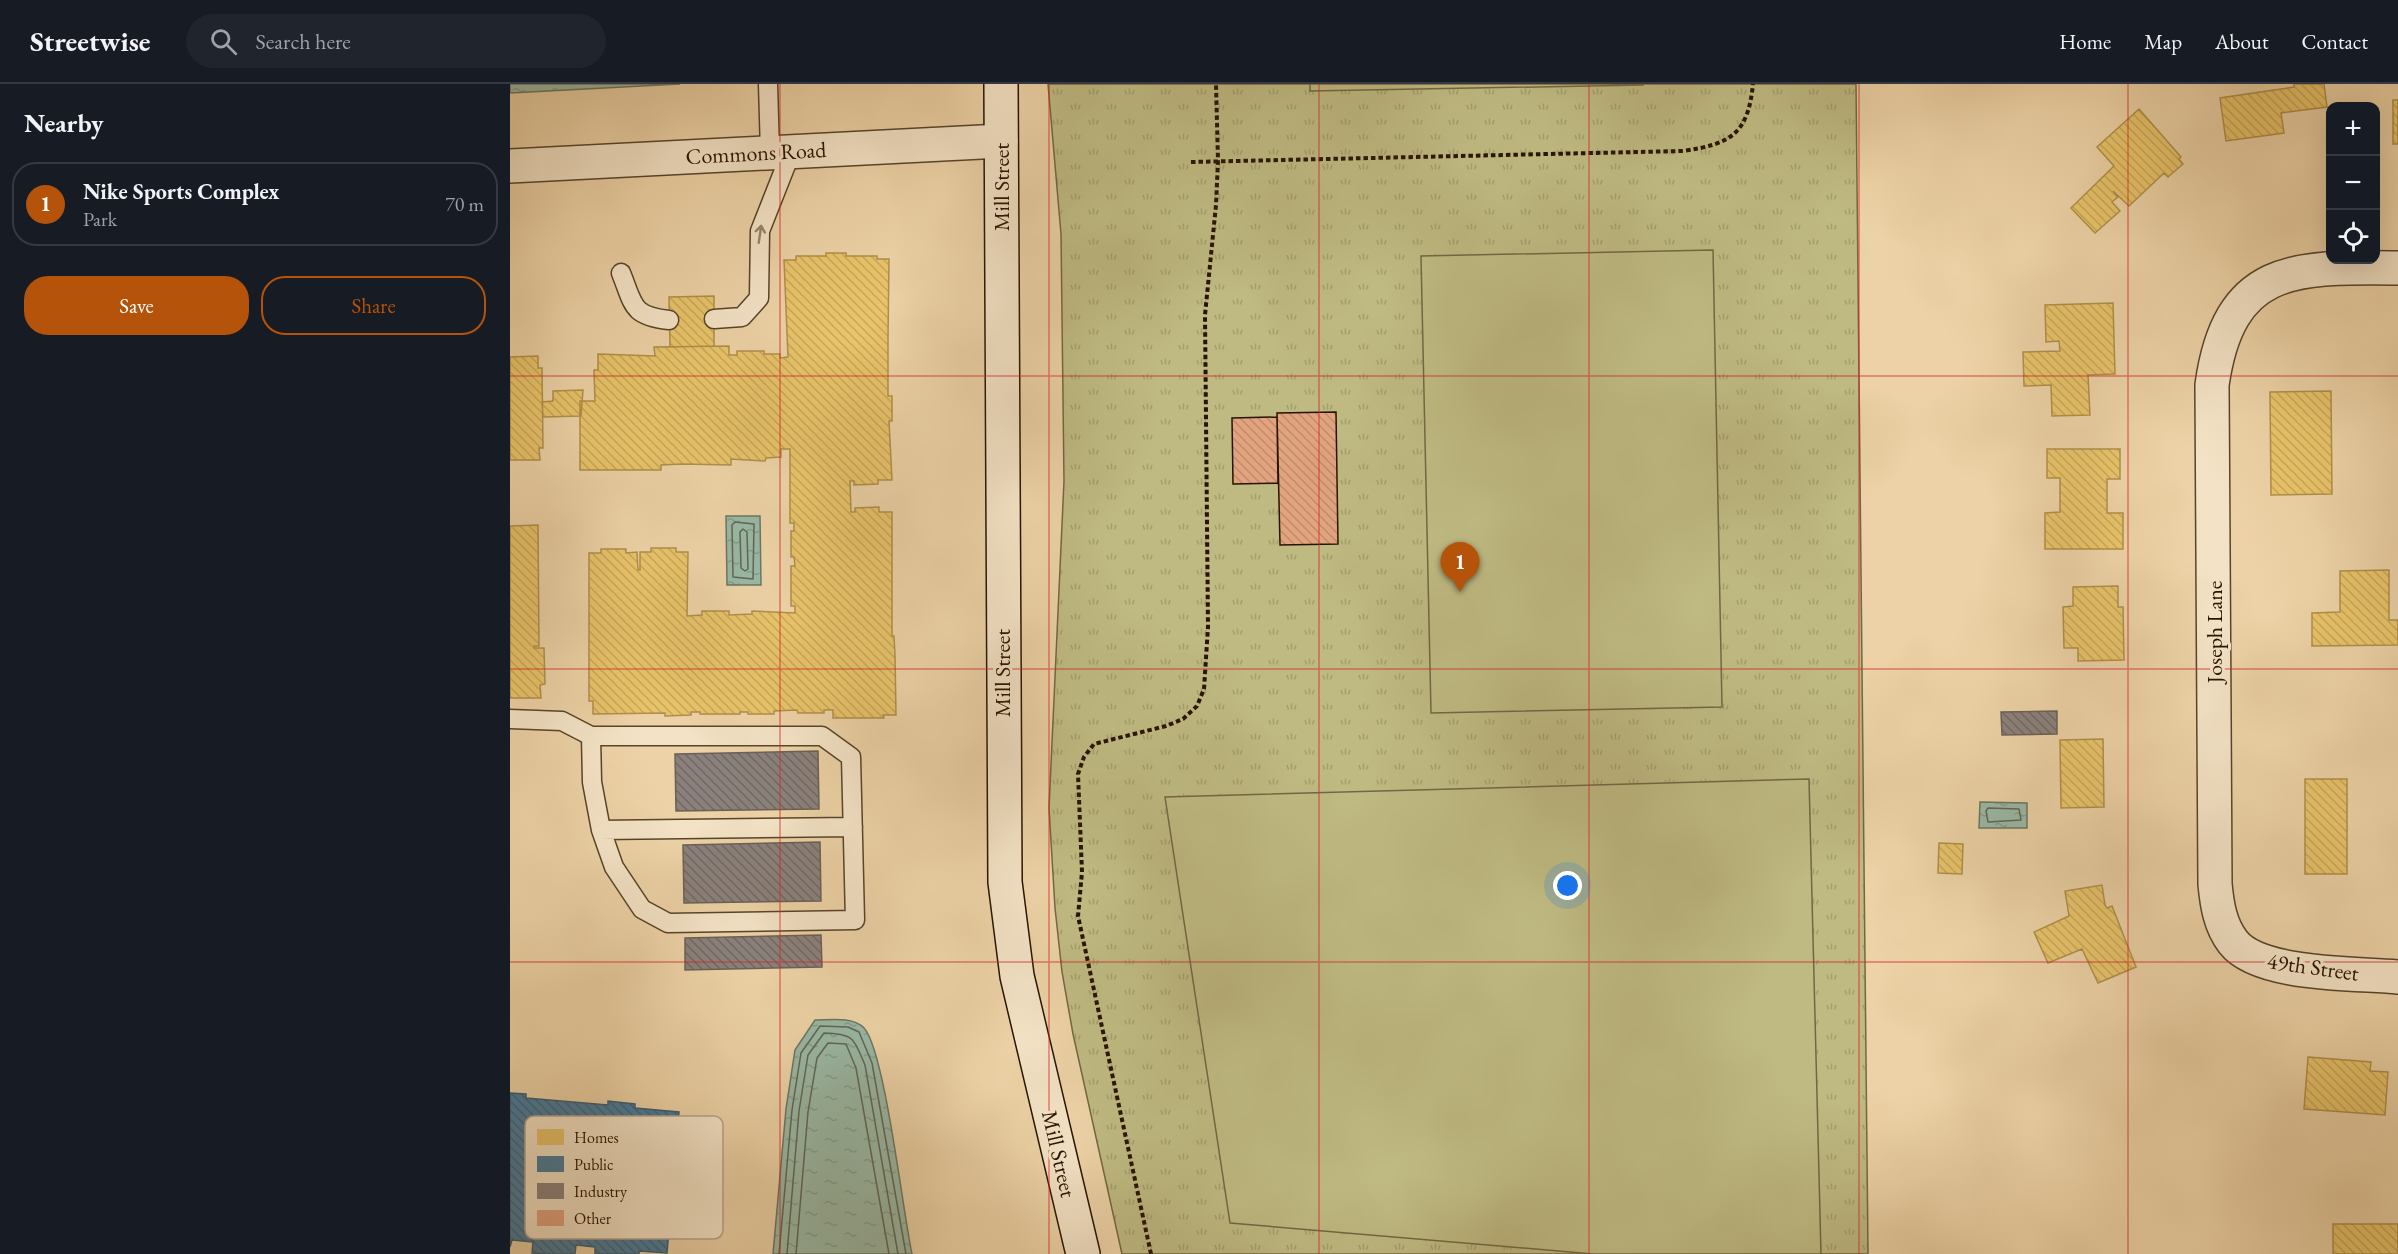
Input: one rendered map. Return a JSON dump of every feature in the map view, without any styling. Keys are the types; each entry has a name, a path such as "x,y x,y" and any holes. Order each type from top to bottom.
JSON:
{"street":[{"name":"Mill Street","path":"1001,84 1005,882 1017,976 1083,1254"},
{"name":"Commons Road","path":"510,166 1001,141"},
{"name":"Joseph Lane","path":"2233,942 2222,924 2217,902 2214,849 2212,386 2216,356 2230,321 2246,299 2282,275 2336,267 2398,268"},
{"name":"49th Street","path":"2233,942 2245,953 2265,963 2292,968 2398,977"}],"lane":[{"path":"714,320 742,317 759,298 758,264 762,222 781,151 768,84"},
{"path":"621,273 636,309 648,318 669,320"},
{"path":"510,719 562,721 591,736 822,736 851,757 855,920 668,922 642,909 614,867 601,830 592,782 591,736"},
{"path":"601,830 853,827"}],"path":[{"path":"1151,1254 1078,916 1082,872 1078,774 1084,757 1094,744 1166,726 1183,719 1197,706 1204,688 1208,662 1205,315 1218,161 1216,84"},
{"path":"1191,162 1683,151 1707,148 1726,140 1741,127 1751,108 1753,84"}],"green space":[{"path":"1048,84 1856,84 1868,1254 1122,1254 1073,1034 1062,972 1055,908 1049,808 1064,481 1061,234"},
{"path":"1310,84 1643,84 1643,85 1310,91"},
{"path":"1713,250 1722,707 1431,713 1421,256"},
{"path":"1809,779 1821,1254 1593,1254 1230,1223 1165,797"}],"water":[{"path":"510,84 680,84 510,93"},
{"path":"726,516 760,516 761,585 727,585"},
{"path":"1980,802 2027,803 2027,828 1979,828"},
{"path":"815,1020 841,1020 859,1024 864,1028 872,1043 886,1099 912,1254 773,1254 786,1109 795,1050"}],"building: Homes":[{"path":"2294,84 2324,84 2326,107 2281,113 2284,133 2226,141 2220,98 2294,87"},
{"path":"2393,100 2398,100 2398,144 2393,144"},
{"path":"2139,109 2181,157 2179,159 2183,164 2168,177 2164,173 2129,206 2113,191 2118,197 2112,202 2120,211 2095,233 2071,208 2114,166 2097,147"},
{"path":"826,253 846,253 846,256 877,256 877,259 889,259 888,396 892,396 892,421 889,421 892,480 878,480 878,484 854,485 854,481 850,481 851,512 855,512 855,508 879,507 879,512 892,512 892,636 894,636 895,655 896,715 883,715 884,718 833,718 833,710 824,710 824,713 798,713 797,710 774,711 774,714 691,712 691,715 665,716 665,713 593,714 593,701 589,701 589,553 601,553 601,549 626,549 626,553 637,552 638,570 640,570 640,552 651,552 651,548 676,548 676,552 688,552 687,616 702,615 702,611 729,611 729,615 752,614 752,611 795,613 795,606 791,606 791,566 795,566 794,557 791,557 791,531 794,531 794,523 790,523 790,449 781,449 781,457 766,458 765,461 731,459 731,465 661,465 661,470 580,470 580,401 595,401 594,370 598,370 598,354 655,356 654,347 729,346 729,355 737,355 737,351 764,351 764,354 780,354 780,358 788,357 784,260 796,260 796,256 826,256"},
{"path":"714,296 714,346 670,347 669,297"},
{"path":"2113,303 2115,374 2088,375 2090,415 2052,416 2051,385 2024,386 2023,352 2060,351 2059,341 2046,342 2045,305"},
{"path":"538,356 538,368 542,368 543,448 539,448 540,460 510,460 510,357"},
{"path":"583,390 581,416 543,417 542,402 553,401 553,391"},
{"path":"2331,391 2332,494 2271,495 2270,392"},
{"path":"2047,449 2120,449 2120,479 2107,479 2107,513 2123,513 2123,549 2045,549 2045,513 2060,512 2060,478 2047,478"},
{"path":"538,525 539,646 534,646 534,648 544,648 545,684 540,685 541,698 510,698 510,526"},
{"path":"2389,570 2389,620 2398,620 2398,645 2312,646 2312,613 2340,612 2340,571"},
{"path":"2118,586 2118,607 2123,607 2124,660 2078,661 2078,648 2064,648 2063,607 2073,606 2073,587"},
{"path":"2103,739 2104,807 2061,808 2060,740"},
{"path":"2305,779 2347,779 2347,874 2305,874"},
{"path":"1939,843 1963,844 1962,874 1938,873"},
{"path":"2102,885 2105,905 2107,908 2112,906 2136,967 2098,983 2082,949 2048,963 2034,932 2069,916 2065,891"},
{"path":"2308,1057 2371,1062 2370,1071 2388,1072 2385,1115 2304,1109"},
{"path":"2333,1224 2398,1224 2398,1254 2333,1254"}],"building: Public":[{"path":"510,1093 526,1094 526,1098 608,1105 608,1101 635,1104 635,1108 679,1112 679,1116 525,1116 525,1239 668,1239 667,1253 639,1251 639,1254 595,1254 595,1247 576,1245 575,1254 532,1253 533,1242 512,1240 510,1247"}],"building: Industry":[{"path":"2057,711 2057,734 2002,735 2001,712"},
{"path":"818,751 819,809 676,811 675,754"},
{"path":"820,842 821,901 684,903 683,845"},
{"path":"821,935 822,967 685,970 685,938"}],"building: Other":[{"path":"1336,412 1338,544 1280,545 1277,413"},
{"path":"1277,417 1278,483 1233,484 1232,418"}],"place":[{"name":"Nike Sports Complex","path":"1460,592"}]}
